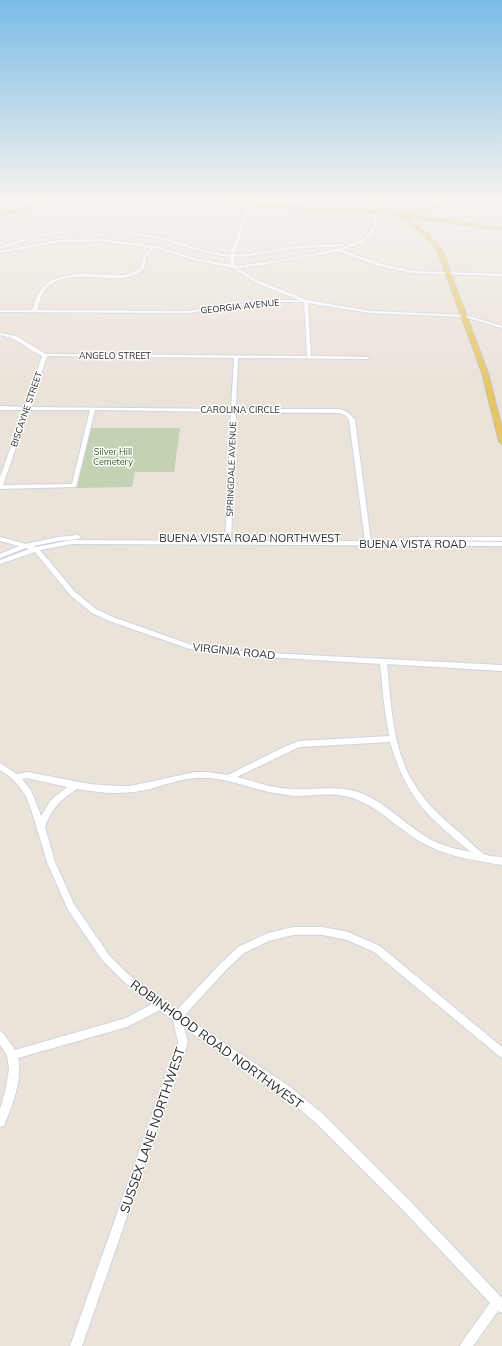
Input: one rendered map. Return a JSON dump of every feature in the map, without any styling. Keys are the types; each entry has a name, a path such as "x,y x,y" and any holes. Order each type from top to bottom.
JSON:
{"main road":[{"path":"444,262 465,316 485,374 502,442"}],"street":[{"path":"34,311 42,290 52,282 62,278 81,275 120,276 136,273 142,269 144,262"},
{"path":"210,262 234,266 280,262"},
{"path":"232,262 234,266 258,282 306,301 309,358"},
{"path":"374,262 393,268 449,274 502,275"},
{"name":"GEORGIA AVENUE","path":"0,311 187,312 268,301 306,301 370,312 465,316 502,327"},
{"path":"0,334 13,336 22,340 37,352 45,355"},
{"name":"ANGELO STREET","path":"45,355 236,357"},
{"name":"BISCAYNE STREET","path":"0,486 45,355"},
{"path":"236,357 368,358"},
{"name":"SPRINGDALE AVENUE","path":"228,540 236,357"},
{"name":"CAROLINA CIRCLE","path":"0,408 341,411 348,415 352,420 368,541"},
{"path":"0,486 74,486 93,409"},
{"name":"BUENA VISTA ROAD NORTHWEST","path":"0,556 27,545 75,538 228,540"},
{"path":"0,539 36,548"},
{"path":"368,541 502,539"},
{"name":"BUENA VISTA ROAD","path":"36,548 72,542 228,540 502,544"},
{"path":"0,562 36,548"},
{"name":"VIRGINIA ROAD","path":"36,548 73,594 94,611 111,619 192,647 233,653 502,668"},
{"path":"383,662 392,739 399,763 407,780 418,797 446,826 484,858"},
{"path":"230,778 240,771 268,759 288,747 299,744 392,739"},
{"name":"ROBINHOOD ROAD NORTHWEST","path":"0,766 16,777 28,792 63,891 85,929 106,958 126,978 162,1004 177,1017 285,1090 320,1120 406,1205 500,1304"},
{"path":"16,777 27,775 104,789 128,789 150,786 193,775 230,778 285,792 308,794 343,792 363,798 377,805 415,834 434,845 457,853 502,861"},
{"path":"40,826 48,808 58,797 76,785"},
{"path":"177,1017 223,966 241,950 268,937 293,931 322,931 348,936 377,949 502,1053"},
{"path":"13,1055 127,1022 162,1004"},
{"name":"SUSSEX LANE NORTHWEST","path":"76,1346 183,1042 177,1017"},
{"path":"0,1036 13,1055 13,1079 8,1100 0,1122"},
{"path":"466,1346 500,1304"}],"green space":[{"name":"Silver Hill Cemetery","path":"91,428 180,428 174,472 135,472 132,487 77,488"}]}
